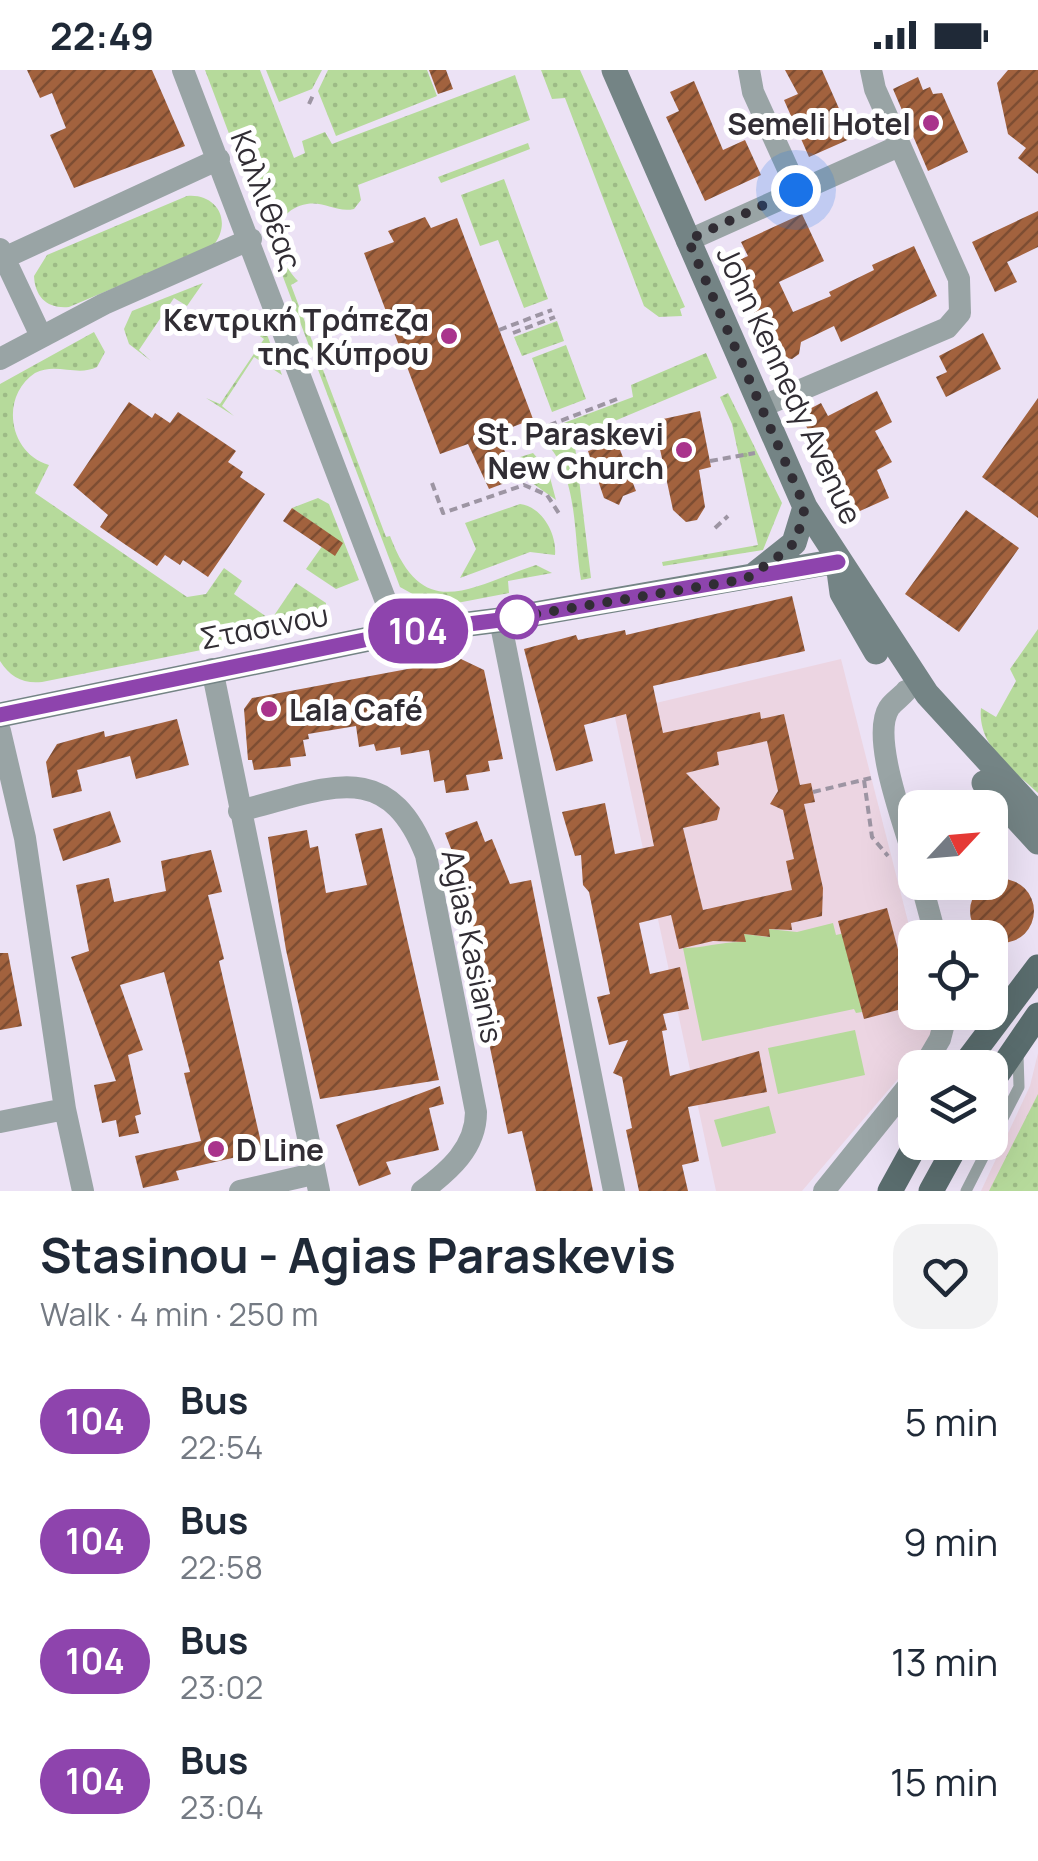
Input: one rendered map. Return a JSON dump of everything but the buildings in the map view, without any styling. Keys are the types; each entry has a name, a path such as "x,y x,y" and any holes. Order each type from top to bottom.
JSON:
{"main road":[{"name":"John Kennedy Avenue","path":"614,70 805,507 927,694 1038,815"},
{"path":"746,579 789,549 797,538 805,507"},
{"name":"John Kennedy Avenue","path":"838,562 842,593 852,614 906,691 1038,842"},
{"name":"Στασινου","path":"0,715 398,633 500,620 838,562"},
{"path":"976,1050 1038,967"},
{"path":"1008,1057 1038,1014"},
{"path":"890,1191 908,1160"},
{"path":"931,1191 948,1160"}],"street":[{"name":"Καλλιθέας","path":"183,70 251,239 398,633"},
{"path":"750,70 753,92 796,190"},
{"path":"761,408 947,328 956,322 963,302 959,280 870,70"},
{"path":"688,240 899,146"},
{"path":"41,336 2,253 218,159"},
{"path":"0,360 41,336 251,239"},
{"path":"500,620 614,1191"},
{"path":"212,669 316,1182 240,1191"},
{"path":"898,801 883,726 888,709 906,691"},
{"path":"0,731 25,838 65,1109 82,1191"},
{"name":"Agias Kasianis","path":"239,811 363,786 394,802 418,835 426,855 476,1112 476,1127 462,1155 422,1191"},
{"path":"824,1191 898,1099"},
{"path":"0,1122 65,1109"}],"lane":[{"path":"966,1191 1019,1087 1018,1041"}],"path":[{"path":"306,94 314,92"},
{"path":"314,92 319,100"},
{"path":"309,104 314,92"},
{"path":"499,330 552,310"},
{"path":"513,333 555,317"},
{"path":"537,430 617,399"},
{"path":"710,461 757,453 782,456"},
{"path":"432,483 443,512 524,485 547,495 560,515"},
{"path":"714,528 728,516"},
{"path":"813,792 891,776"},
{"path":"864,780 872,837 888,856"}],"shaded area":[{"path":"841,659 898,882 898,900 902,900 908,920 898,920 898,1030 932,1030 923,1050 898,1050 898,1079 802,1191 716,1191 614,713"},
{"path":"1038,1053 1038,1191 981,1191 995,1160 1008,1160 1008,1133 1030,1086"}],"green space":[{"path":"205,70 260,70 294,158 305,153 302,141 325,132 332,144 515,75 530,120 358,185 361,200 354,209 313,204 294,208 285,216 279,237 284,261 298,281 291,285 386,537 390,536 417,581 433,590 450,592 536,565 552,573 508,581 509,593 436,607 400,587"},
{"path":"266,70 322,70 312,89 279,102"},
{"path":"328,70 427,70 437,96 336,136 318,91"},
{"path":"541,70 580,70 685,307 680,309 682,316 659,317 644,306 565,98 552,99"},
{"path":"528,143 530,149 441,183 438,177"},
{"path":"504,179 548,299 524,308 498,240 480,246 461,195"},
{"path":"187,196 207,199 219,211 222,228 213,246 69,307 54,306 40,296 34,276 47,255"},
{"path":"203,283 187,306 174,298 139,350 151,361 129,344 124,329 132,311"},
{"path":"262,321 282,375 254,357 222,406 234,416 206,398 220,404 264,339 254,332"},
{"path":"557,321 564,341 522,356 514,337"},
{"path":"94,332 105,352 97,367 82,371 43,370 24,383 17,395 13,409 17,437 35,459 49,465 35,493 187,597 206,594 224,568 242,581 234,594 271,620 296,583 326,603 326,625 42,682 23,680 4,667 0,661 0,384"},
{"path":"566,345 586,399 552,412 532,358"},
{"path":"706,353 717,378 574,438 591,578 581,580 568,484 553,451 540,438 562,429 561,424 633,397 631,385"},
{"path":"728,393 782,503 763,550 663,566 662,562 758,545 732,424 720,397"},
{"path":"533,453 548,470 556,500 517,472 517,458"},
{"path":"318,498 329,504 359,580 336,589 306,569 330,535 292,508"},
{"path":"520,504 535,510 547,523 555,555 530,552 460,578 476,549 465,523"},
{"path":"1038,629 1038,793 991,746 981,722 981,708 996,717 1016,681 1010,669"},
{"path":"833,923 836,935 845,933 862,1012 856,1013 854,1009 702,1041 683,948 745,942 744,934 769,937 769,929 797,932"},
{"path":"855,1030 865,1075 778,1094 768,1048"},
{"path":"1038,1094 1038,1191 989,1191"},
{"path":"769,1106 776,1133 722,1147 714,1120"}],"bus line":[{"name":"104","path":"0,715 398,633 500,620 838,562"}],"place":[{"name":"Semeli Hotel","path":"931,123"},
{"name":"Κεντρική Τράπεζα της Κύπρου","path":"449,336"},
{"name":"St. Paraskevi New Church","path":"684,450"},
{"name":"Lala Café","path":"269,709"},
{"name":"D Line","path":"216,1149"}],"route":[{"path":"517,617 500,620 576,604 746,579 784,554 797,538 805,507 688,240 796,190"}]}
